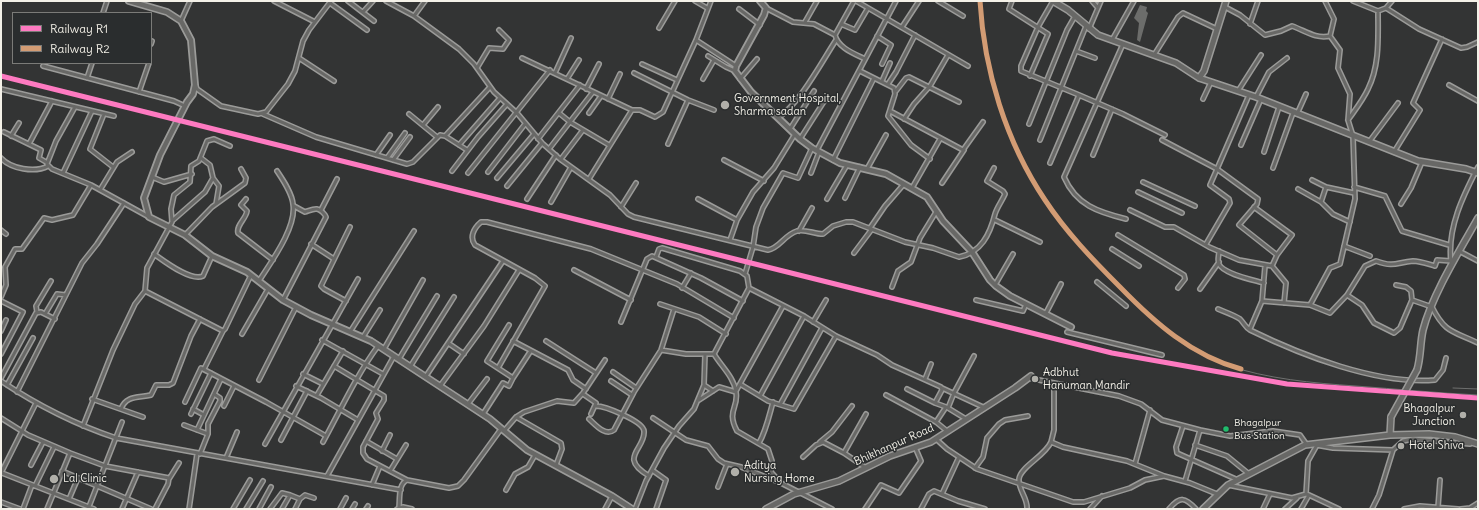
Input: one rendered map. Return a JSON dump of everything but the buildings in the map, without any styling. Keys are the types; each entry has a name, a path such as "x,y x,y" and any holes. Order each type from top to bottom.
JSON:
{"main road":[{"path":"1053,1 1075,16 1098,35 1176,63 1199,78 1259,98 1295,114 1422,162 1477,170"},
{"path":"1199,78 1204,71 1225,4"},
{"path":"1390,435 1391,417 1417,370 1421,356 1423,331 1432,307 1451,263 1478,218"},
{"name":"Bhikhanpur Road","path":"766,509 800,492 839,481 890,456 936,439 1030,377"},
{"path":"1203,509 1228,485 1307,445 1390,435 1446,435 1478,444"}],"street":[{"path":"104,12 107,1"},
{"path":"129,1 167,12 181,21 191,40 195,85 193,94 185,106 160,155 144,198 149,218"},
{"path":"181,21 190,1"},
{"path":"274,1 315,22"},
{"path":"263,114 269,110 288,84 299,58 305,36 331,1 367,30"},
{"path":"348,1 374,21"},
{"path":"363,12 373,1"},
{"path":"386,1 414,16 448,40 477,68 490,87 517,113 542,143 556,156 610,195 628,214 634,216 768,250 774,249 782,239 799,231 821,234 832,226 850,222 905,242 932,248 959,258 979,248 995,220 996,213 1005,194 1003,191 987,181 994,168"},
{"path":"414,16 425,1"},
{"path":"659,28 675,1"},
{"path":"695,1 707,8"},
{"path":"522,58 632,110 640,110 657,117 663,112 696,40 707,8 711,1"},
{"path":"760,1 766,8 793,22 814,24 835,35"},
{"path":"805,22 817,1"},
{"path":"865,59 847,50 836,40 835,35 856,1 968,66"},
{"path":"714,354 726,334 749,288 745,274 753,247 756,227 763,208 783,173 798,178 816,150 860,71 896,1"},
{"path":"902,27 919,1"},
{"path":"938,1 963,16"},
{"path":"1012,1 1010,9 1048,34 1030,76"},
{"path":"1053,1 1038,27 1021,66 1021,71 1112,109 1165,135"},
{"path":"1092,1 1092,4 1098,8"},
{"path":"1040,140 1076,51 1101,1"},
{"path":"1112,40 1134,1"},
{"path":"1250,24 1258,1"},
{"path":"1310,305 1330,268 1340,264 1350,222 1354,193 1353,136 1348,120 1350,94 1338,68 1340,50 1330,36 1334,18 1325,1"},
{"path":"1353,1 1378,12"},
{"path":"1378,12 1386,8 1392,1"},
{"path":"1225,4 1265,35 1281,32 1292,26 1313,36 1323,38 1330,36"},
{"path":"736,68 760,25 766,8"},
{"path":"841,24 855,30 868,8"},
{"path":"1386,8 1419,29 1464,48 1478,42"},
{"path":"738,9 760,25"},
{"path":"1348,120 1369,88 1374,72 1378,46 1378,12"},
{"path":"1154,55 1178,17 1183,13 1217,29"},
{"path":"1029,124 1064,37 1075,16"},
{"path":"477,68 489,48 492,47 503,49 508,44 509,40 499,30"},
{"path":"888,84 896,72 915,34"},
{"path":"877,36 891,45 882,64"},
{"path":"555,73 571,38"},
{"path":"1394,152 1420,110 1413,103 1442,39"},
{"path":"696,40 736,68 740,79 800,139 833,160 886,174 930,200 936,212 972,252 995,285 1010,296 1071,327"},
{"path":"778,118 785,113 799,95 836,40"},
{"path":"1123,44 1096,102 1064,178 1082,202 1101,212 1126,219"},
{"path":"1076,51 1095,58"},
{"path":"904,119 914,104 930,86 948,55"},
{"path":"708,56 714,60 736,68"},
{"path":"1238,91 1261,56"},
{"path":"299,58 334,81"},
{"path":"1241,145 1269,72 1287,58"},
{"path":"740,79 756,59"},
{"path":"568,79 579,60"},
{"path":"703,79 714,60"},
{"path":"882,81 890,63"},
{"path":"87,78 92,64"},
{"path":"139,92 149,64"},
{"path":"586,89 599,64"},
{"path":"642,64 677,80"},
{"path":"43,66 185,106"},
{"path":"468,173 550,70"},
{"path":"860,71 888,84 896,91"},
{"path":"634,73 688,100 714,110"},
{"path":"608,99 620,74"},
{"path":"833,160 874,78"},
{"path":"930,159 908,142 888,116 896,91 908,78 930,86 959,102"},
{"path":"1204,99 1211,82"},
{"path":"195,85 197,89 221,106 263,114 316,137 407,164 413,162 437,137 445,136 467,150"},
{"path":"538,139 580,85"},
{"path":"1449,85 1478,101"},
{"path":"445,136 490,87"},
{"path":"1,89 114,116"},
{"path":"790,129 814,91"},
{"path":"549,149 593,92"},
{"path":"1273,168 1295,114 1306,94"},
{"path":"1050,163 1079,95"},
{"path":"1206,244 1230,203 1229,199 1210,185 1249,95"},
{"path":"589,113 601,96"},
{"path":"459,145 500,98"},
{"path":"668,144 688,100"},
{"path":"800,139 825,100"},
{"path":"29,144 52,101"},
{"path":"1369,142 1398,103"},
{"path":"452,171 467,150 507,104"},
{"path":"46,162 56,140 76,107"},
{"path":"422,125 438,107"},
{"path":"1264,152 1279,107"},
{"path":"1094,155 1112,109"},
{"path":"589,179 632,110"},
{"path":"63,173 92,111"},
{"path":"890,111 940,139 964,150"},
{"path":"559,113 570,122 609,145"},
{"path":"104,114 90,149 113,167"},
{"path":"409,114 437,137"},
{"path":"942,183 983,122"},
{"path":"11,136 19,123"},
{"path":"488,172 526,124"},
{"path":"561,159 583,130"},
{"path":"4,132 41,150 39,158 46,162 48,166 91,185 149,218 170,225 212,256 259,280 283,300 363,337 384,349 483,414 535,455 612,496 632,509"},
{"path":"387,158 405,133"},
{"path":"498,178 534,134"},
{"path":"730,240 737,220 753,192 764,181 795,134"},
{"path":"376,155 390,135"},
{"path":"867,169 886,135"},
{"path":"393,160 410,137"},
{"path":"912,188 930,159 940,139"},
{"path":"170,225 174,195 188,185 192,174 191,166 199,161 209,140 216,140 230,146"},
{"path":"1162,140 1217,169 1258,199 1258,202 1240,223 1240,226 1277,255"},
{"path":"507,186 542,143"},
{"path":"810,173 816,150"},
{"path":"100,190 117,162 132,152"},
{"path":"527,199 556,156"},
{"path":"1,158 7,163 34,171 48,166"},
{"path":"201,158 210,165 213,178 219,188 216,204"},
{"path":"724,160 764,181"},
{"path":"1401,204 1411,188 1422,162"},
{"path":"827,199 848,164"},
{"path":"551,202 571,167"},
{"path":"845,198 860,167"},
{"path":"185,235 216,204 246,183 246,178 241,169"},
{"path":"1262,300 1310,305 1330,312 1347,295 1366,266 1376,261 1386,265 1399,265 1413,261 1435,266 1437,260 1451,263 1449,245 1457,211 1477,170"},
{"path":"259,280 273,260 291,222 294,206 277,171"},
{"path":"152,177 164,182 192,174"},
{"path":"83,426 92,399 135,304 145,291 147,268 154,254 170,225 205,192 213,178"},
{"path":"321,210 337,179"},
{"path":"1312,180 1326,187 1354,193"},
{"path":"1143,182 1195,206"},
{"path":"621,207 636,183"},
{"path":"854,253 885,206 904,184"},
{"path":"1,298 6,285 5,267 16,249 22,249 44,218 62,219 73,215 91,185"},
{"path":"1354,186 1385,196 1402,230 1449,245"},
{"path":"1320,202 1326,187"},
{"path":"1298,189 1320,202 1333,214 1350,222"},
{"path":"1138,192 1182,213"},
{"path":"246,199 242,205 247,211 247,214 238,227 238,233 273,260"},
{"path":"698,199 737,220"},
{"path":"17,392 82,263 124,203"},
{"path":"283,300 326,217 321,210 314,208 305,212 294,206"},
{"path":"1254,207 1292,235 1277,255 1272,266"},
{"path":"799,231 812,208"},
{"path":"1130,210 1165,227 1174,227 1239,260 1272,266 1286,282 1284,303"},
{"path":"892,287 898,271 911,262 917,245 936,212"},
{"path":"995,220 1040,242"},
{"path":"498,368 545,288 544,284 473,243 473,231 481,222 487,222 591,249 682,288 734,318"},
{"path":"346,301 324,290 321,286 350,227"},
{"path":"1,230 6,234"},
{"path":"350,332 414,231"},
{"path":"1118,235 1184,276 1185,279 1178,288"},
{"path":"311,244 334,259"},
{"path":"1344,246 1370,256"},
{"path":"656,257 659,249 662,248 713,262 745,274"},
{"path":"1112,249 1139,266"},
{"path":"1200,289 1218,262 1219,251"},
{"path":"1459,251 1478,261"},
{"path":"154,254 187,275 198,277 203,276 212,256"},
{"path":"995,285 1013,254"},
{"path":"621,322 649,257 656,257 691,273 743,300"},
{"path":"426,376 503,261"},
{"path":"1218,262 1221,267 1230,272 1264,282"},
{"path":"1250,329 1262,300 1266,266"},
{"path":"440,386 464,354 519,270"},
{"path":"574,270 631,300"},
{"path":"682,288 691,273"},
{"path":"204,370 251,275"},
{"path":"265,444 296,386 358,279"},
{"path":"384,349 423,280"},
{"path":"51,281 36,306 37,312 1,379 17,392 83,426 116,438 401,490"},
{"path":"1096,282 1126,306"},
{"path":"1046,313 1061,284"},
{"path":"1347,295 1362,305 1374,323 1394,333 1398,331 1402,325 1412,300 1411,290 1406,287 1396,285"},
{"path":"242,334 268,288"},
{"path":"749,288 804,316 836,336 877,355 899,369 983,407"},
{"path":"145,291 223,331"},
{"path":"45,314 57,294 66,295"},
{"path":"399,359 437,296"},
{"path":"410,367 454,297"},
{"path":"813,322 826,300"},
{"path":"976,300 1023,311 1026,304"},
{"path":"1412,300 1432,307 1440,323 1445,328 1478,343"},
{"path":"1,301 22,312 1,354"},
{"path":"660,304 699,317 726,334"},
{"path":"736,392 783,306"},
{"path":"259,380 296,307"},
{"path":"589,419 599,428 612,432 636,388 661,350 674,308"},
{"path":"1218,308 1240,320 1250,329 1312,357 1363,373 1403,379 1434,380 1443,370 1446,358"},
{"path":"363,337 380,310"},
{"path":"37,312 55,319"},
{"path":"760,396 804,316"},
{"path":"121,409 124,402 128,400 151,395 156,385 169,385 173,383 191,336 200,319"},
{"path":"1,331 6,320"},
{"path":"509,325 487,360 513,378"},
{"path":"781,403 822,328"},
{"path":"1067,332 1162,355"},
{"path":"740,384 773,402 795,408 836,336"},
{"path":"7,385 33,338"},
{"path":"322,340 383,374"},
{"path":"546,341 596,373"},
{"path":"513,342 568,370 573,380 586,389"},
{"path":"448,343 464,354"},
{"path":"324,442 365,363 378,346"},
{"path":"661,350 686,354 714,354"},
{"path":"317,395 342,351"},
{"path":"483,414 502,383 509,386 530,352"},
{"path":"635,509 652,470 675,432 691,415 699,400 704,384 705,354"},
{"path":"714,354 734,383 737,399 731,413 735,428 739,434 759,443 768,450 772,461 771,472 781,483"},
{"path":"327,476 374,389 394,356"},
{"path":"936,422 947,408 974,356"},
{"path":"334,366 384,396 376,412 378,419 362,448 362,454 380,466 407,480 449,488 458,486 464,480 502,430 516,417 524,412 557,401 572,404 583,394 605,360"},
{"path":"925,380 931,364"},
{"path":"185,402 199,370 204,370 326,436"},
{"path":"613,372 636,388"},
{"path":"191,414 211,373"},
{"path":"303,374 323,384"},
{"path":"1030,377 1119,396 1141,404 1162,420 1183,426 1230,436 1275,431 1302,435 1307,445"},
{"path":"197,430 221,379"},
{"path":"468,404 487,379"},
{"path":"611,381 632,395"},
{"path":"1027,509 1028,504 1019,483 1019,476 1022,471 1042,455 1051,442 1054,430 1054,383"},
{"path":"704,384 713,391"},
{"path":"224,406 234,386"},
{"path":"296,386 317,395 358,420"},
{"path":"699,400 719,387 736,392"},
{"path":"934,403 942,388"},
{"path":"907,389 966,419"},
{"path":"281,440 307,391"},
{"path":"189,509 198,454 208,434 208,424 220,401 220,398 214,394"},
{"path":"583,394 595,402 596,406 621,414 638,422 644,429 644,434 636,451 635,462 638,468 649,476"},
{"path":"886,395 936,422 947,431"},
{"path":"92,399 143,417"},
{"path":"759,443 765,431 773,402"},
{"path":"36,403 1,474 53,492 88,508 94,509"},
{"path":"591,414 596,406"},
{"path":"803,457 832,432 852,406"},
{"path":"194,409 204,415"},
{"path":"1135,464 1150,410"},
{"path":"844,453 866,414"},
{"path":"975,468 983,457 987,438 999,424 1005,420 1028,416"},
{"path":"516,417 561,443 562,449 556,465"},
{"path":"1,418 21,432 54,447 105,466 164,476 169,479"},
{"path":"653,418 691,442 708,446 718,459 727,464 741,467 781,483 832,509"},
{"path":"88,508 122,422"},
{"path":"184,425 208,434"},
{"path":"1183,426 1176,451 1191,460 1238,480"},
{"path":"1185,481 1200,430"},
{"path":"226,458 237,432"},
{"path":"382,451 390,435"},
{"path":"936,439 975,468 1076,503 1130,488 1145,480 1164,476"},
{"path":"1372,509 1379,495 1393,450 1403,441 1413,439 1478,444"},
{"path":"366,441 398,459"},
{"path":"31,465 43,442"},
{"path":"820,442 844,453 866,468"},
{"path":"1051,442 1063,447 1073,448 1135,464 1164,476 1185,481 1217,494"},
{"path":"390,471 406,445"},
{"path":"1195,445 1227,456 1249,474"},
{"path":"1301,509 1308,494 1308,461 1315,445 1333,448 1393,450"},
{"path":"1,502 13,508 21,509 54,447"},
{"path":"865,509 881,485 899,492 921,461 915,447"},
{"path":"47,509 70,453"},
{"path":"506,490 515,474 528,467 535,455"},
{"path":"942,494 959,457"},
{"path":"155,509 169,479 179,463"},
{"path":"718,487 727,464"},
{"path":"372,485 380,466"},
{"path":"652,470 666,480 656,509"},
{"path":"62,471 96,487 151,509"},
{"path":"122,509 138,472"},
{"path":"69,499 78,478"},
{"path":"233,509 250,480"},
{"path":"407,480 402,484 398,508 412,509"},
{"path":"1438,507 1440,480"},
{"path":"246,509 263,481"},
{"path":"1228,485 1296,498"},
{"path":"258,509 271,487"},
{"path":"921,509 931,492 942,494 958,501 985,509"},
{"path":"270,509 282,493 300,499"},
{"path":"1263,509 1270,494"},
{"path":"1285,509 1296,498 1308,494 1339,509"},
{"path":"282,509 290,495"},
{"path":"296,509 300,499 304,495 314,498"},
{"path":"606,509 612,496"},
{"path":"1090,509 1102,496"},
{"path":"340,509 346,498"},
{"path":"1169,509 1176,502 1183,500 1189,502 1196,509"},
{"path":"1461,509 1475,508 1478,503"},
{"path":"352,509 355,504"},
{"path":"1404,509 1420,506 1458,509"}],"shaded area":[{"path":"1140,5 1147,7 1146,11 1148,13 1140,42 1137,40 1139,23 1134,18"}],"railway":[{"path":"980,1 985,46 994,88 1008,127 1025,164 1046,199 1071,233 1130,297 1174,336 1199,353 1212,359 1226,365 1258,374 1290,380 1478,395"},
{"path":"1453,388 1478,389"}],"rail line":[{"name":"R2","path":"980,1 986,53 999,105 1008,130 1031,178 1053,212 1100,267 1160,325 1190,347 1206,356 1241,369"},
{"name":"R1","path":"1,76 1112,353 1287,384 1478,398"}],"place":[{"name":"Government Hospital, Sharma sadan","path":"725,105"},
{"name":"Adbhut Hanuman Mandir","path":"1035,379"},
{"name":"Bhagalpur Junction","path":"1463,415"},
{"name":"Bhagalpur Bus Station","path":"1226,429"},
{"name":"Hotel Shiva","path":"1401,446"},
{"name":"Aditya Nursing Home","path":"735,472"},
{"name":"Lal Clinic","path":"54,479"}]}
